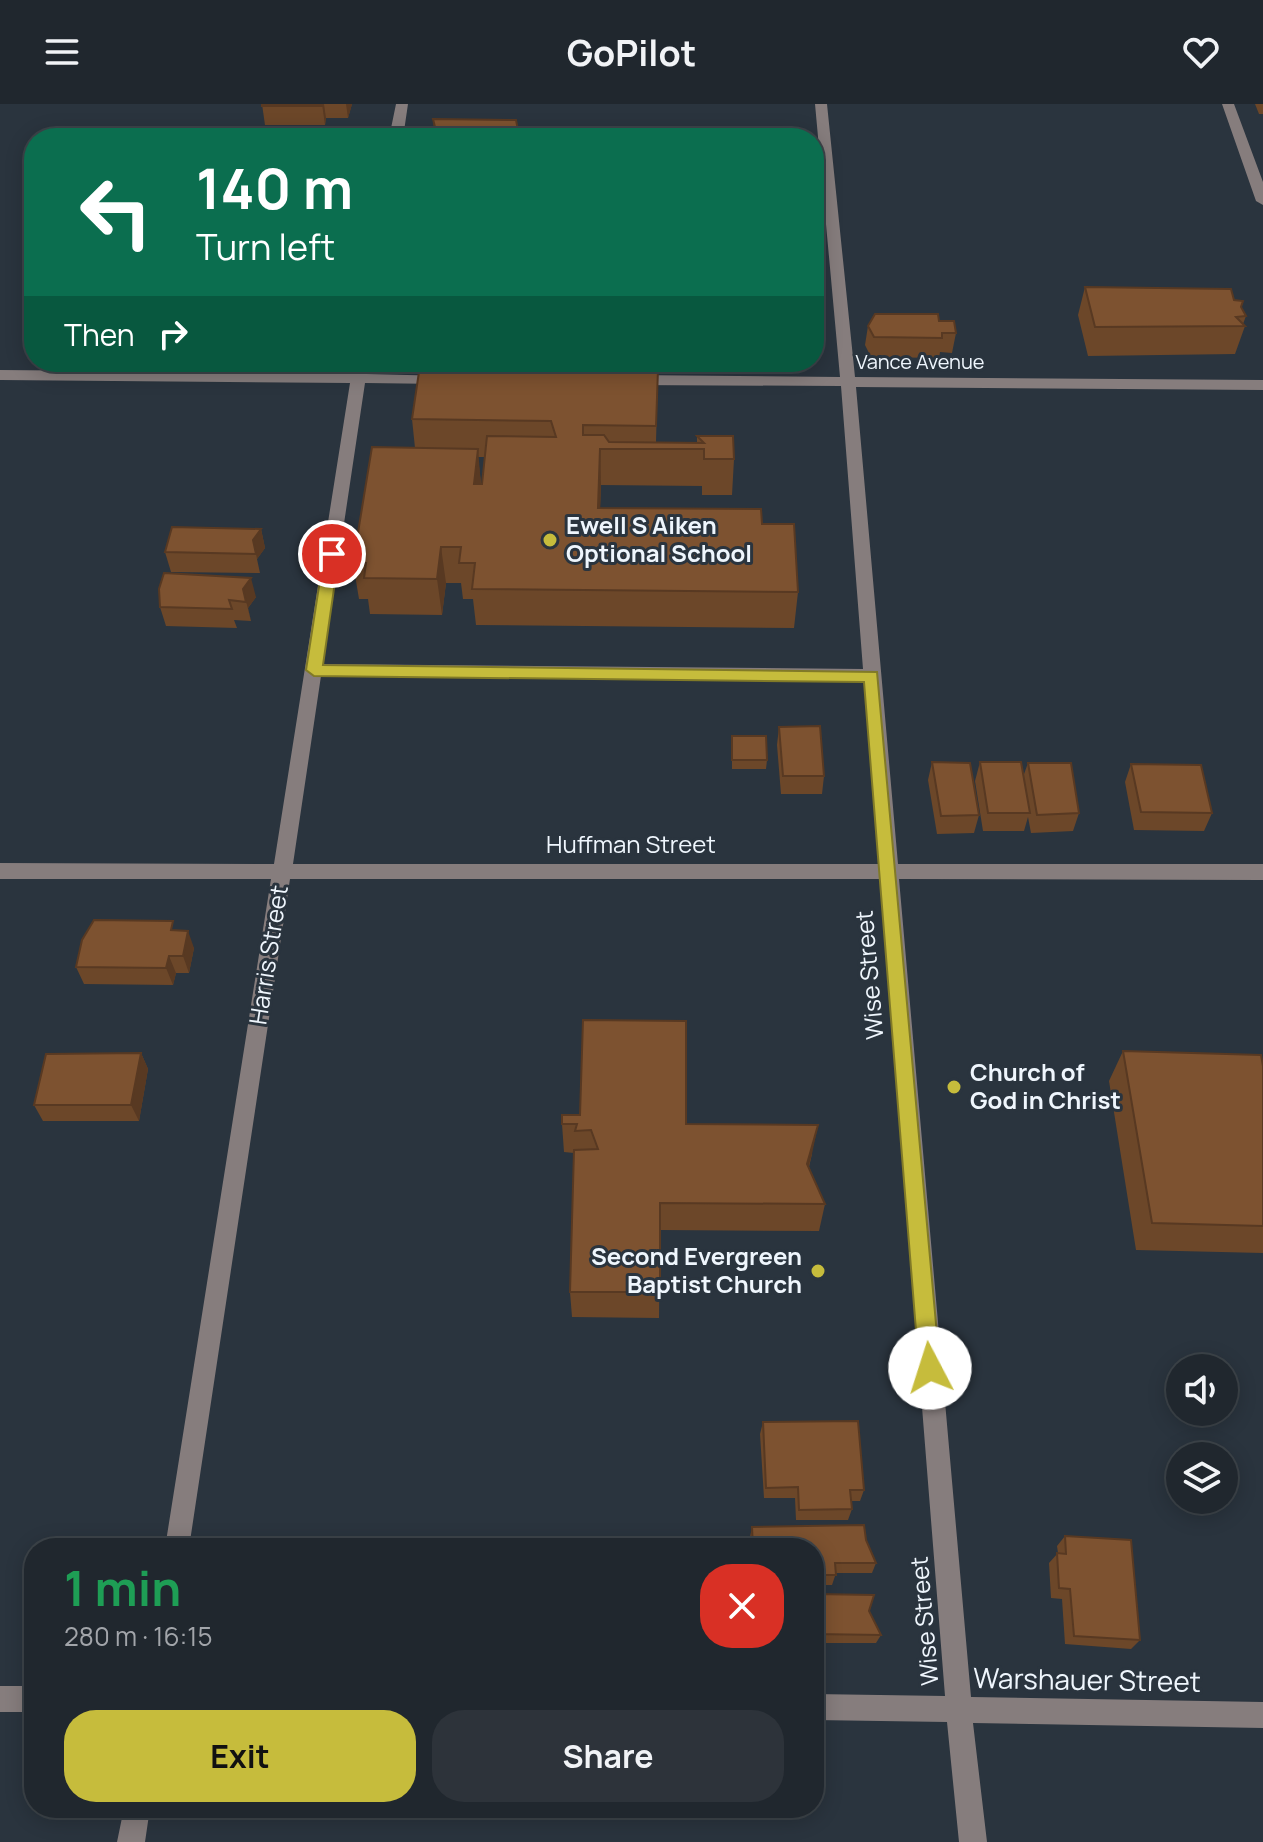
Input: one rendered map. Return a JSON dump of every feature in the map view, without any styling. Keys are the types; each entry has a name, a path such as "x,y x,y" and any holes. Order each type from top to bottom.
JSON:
{"street":[{"path":"398,128 402,104"},
{"name":"Wise Street","path":"821,104 823,128"},
{"path":"1228,104 1263,201"},
{"name":"Wise Street","path":"824,135 848,382 887,871 973,1842"},
{"path":"0,375 216,372"},
{"name":"Harris Street","path":"179,1538 360,372"},
{"path":"381,372 453,379"},
{"name":"Vance Avenue","path":"611,380 1263,385"},
{"path":"314,670 872,676"},
{"name":"Huffman Street","path":"0,871 1263,872"},
{"path":"0,1699 24,1699"},
{"name":"Warshauer Street","path":"824,1707 1263,1715"},
{"path":"131,1842 135,1818"}],"building":[{"path":"322,104 322,106 262,106"},
{"path":"433,119 516,120 518,128 435,128"},
{"path":"1085,287 1231,289 1234,300 1243,301 1241,307 1246,316 1236,317 1245,326 1095,327"},
{"path":"875,314 938,314 939,321 954,321 956,333 942,333 942,338 874,337 868,326"},
{"path":"419,372 658,372 656,426 583,425 583,435 604,435 609,442 704,443 697,436 733,436 734,459 704,459 704,449 600,449 598,508 761,509 762,524 794,524 798,592 472,589 475,563 459,563 461,547 441,547 437,579 364,578 366,563 353,563 372,447 478,449 474,484 482,484 487,436 556,437 551,421 412,419"},
{"path":"172,527 261,529 253,540 256,554 165,552"},
{"path":"164,573 251,578 243,589 246,602 229,600 232,609 160,607 159,589"},
{"path":"820,726 824,776 783,776 779,727"},
{"path":"732,736 766,736 767,760 732,760"},
{"path":"932,762 970,763 979,815 941,816"},
{"path":"980,762 1021,762 1030,813 988,813"},
{"path":"1028,763 1071,763 1079,813 1037,815"},
{"path":"1131,764 1201,765 1212,813 1141,812"},
{"path":"94,920 173,921 171,930 188,931 183,956 169,956 166,968 76,967 82,940"},
{"path":"583,1020 686,1021 686,1124 818,1125 807,1164 825,1204 660,1203 660,1292 570,1292 574,1150 598,1149 591,1130 575,1131 577,1124 562,1124 562,1115 580,1115"},
{"path":"1123,1051 1261,1055 1263,1226 1152,1223"},
{"path":"141,1053 131,1105 34,1105 46,1054"},
{"path":"858,1421 864,1490 850,1490 852,1509 799,1510 798,1487 766,1488 763,1422"},
{"path":"864,1525 866,1540 876,1563 835,1563 836,1575 824,1575 824,1538 753,1538 752,1527"},
{"path":"1065,1536 1131,1540 1140,1640 1074,1636 1070,1589 1059,1588 1057,1553 1066,1554"},
{"path":"824,1594 874,1595 869,1611 881,1635 824,1634"}],"place":[{"name":"Ewell S Aiken Optional School","path":"550,540"},
{"name":"Church of God in Christ","path":"954,1087"},
{"name":"Second Evergreen Baptist Church","path":"818,1271"}],"route":[{"path":"332,554 314,670 872,676 930,1368"}]}
